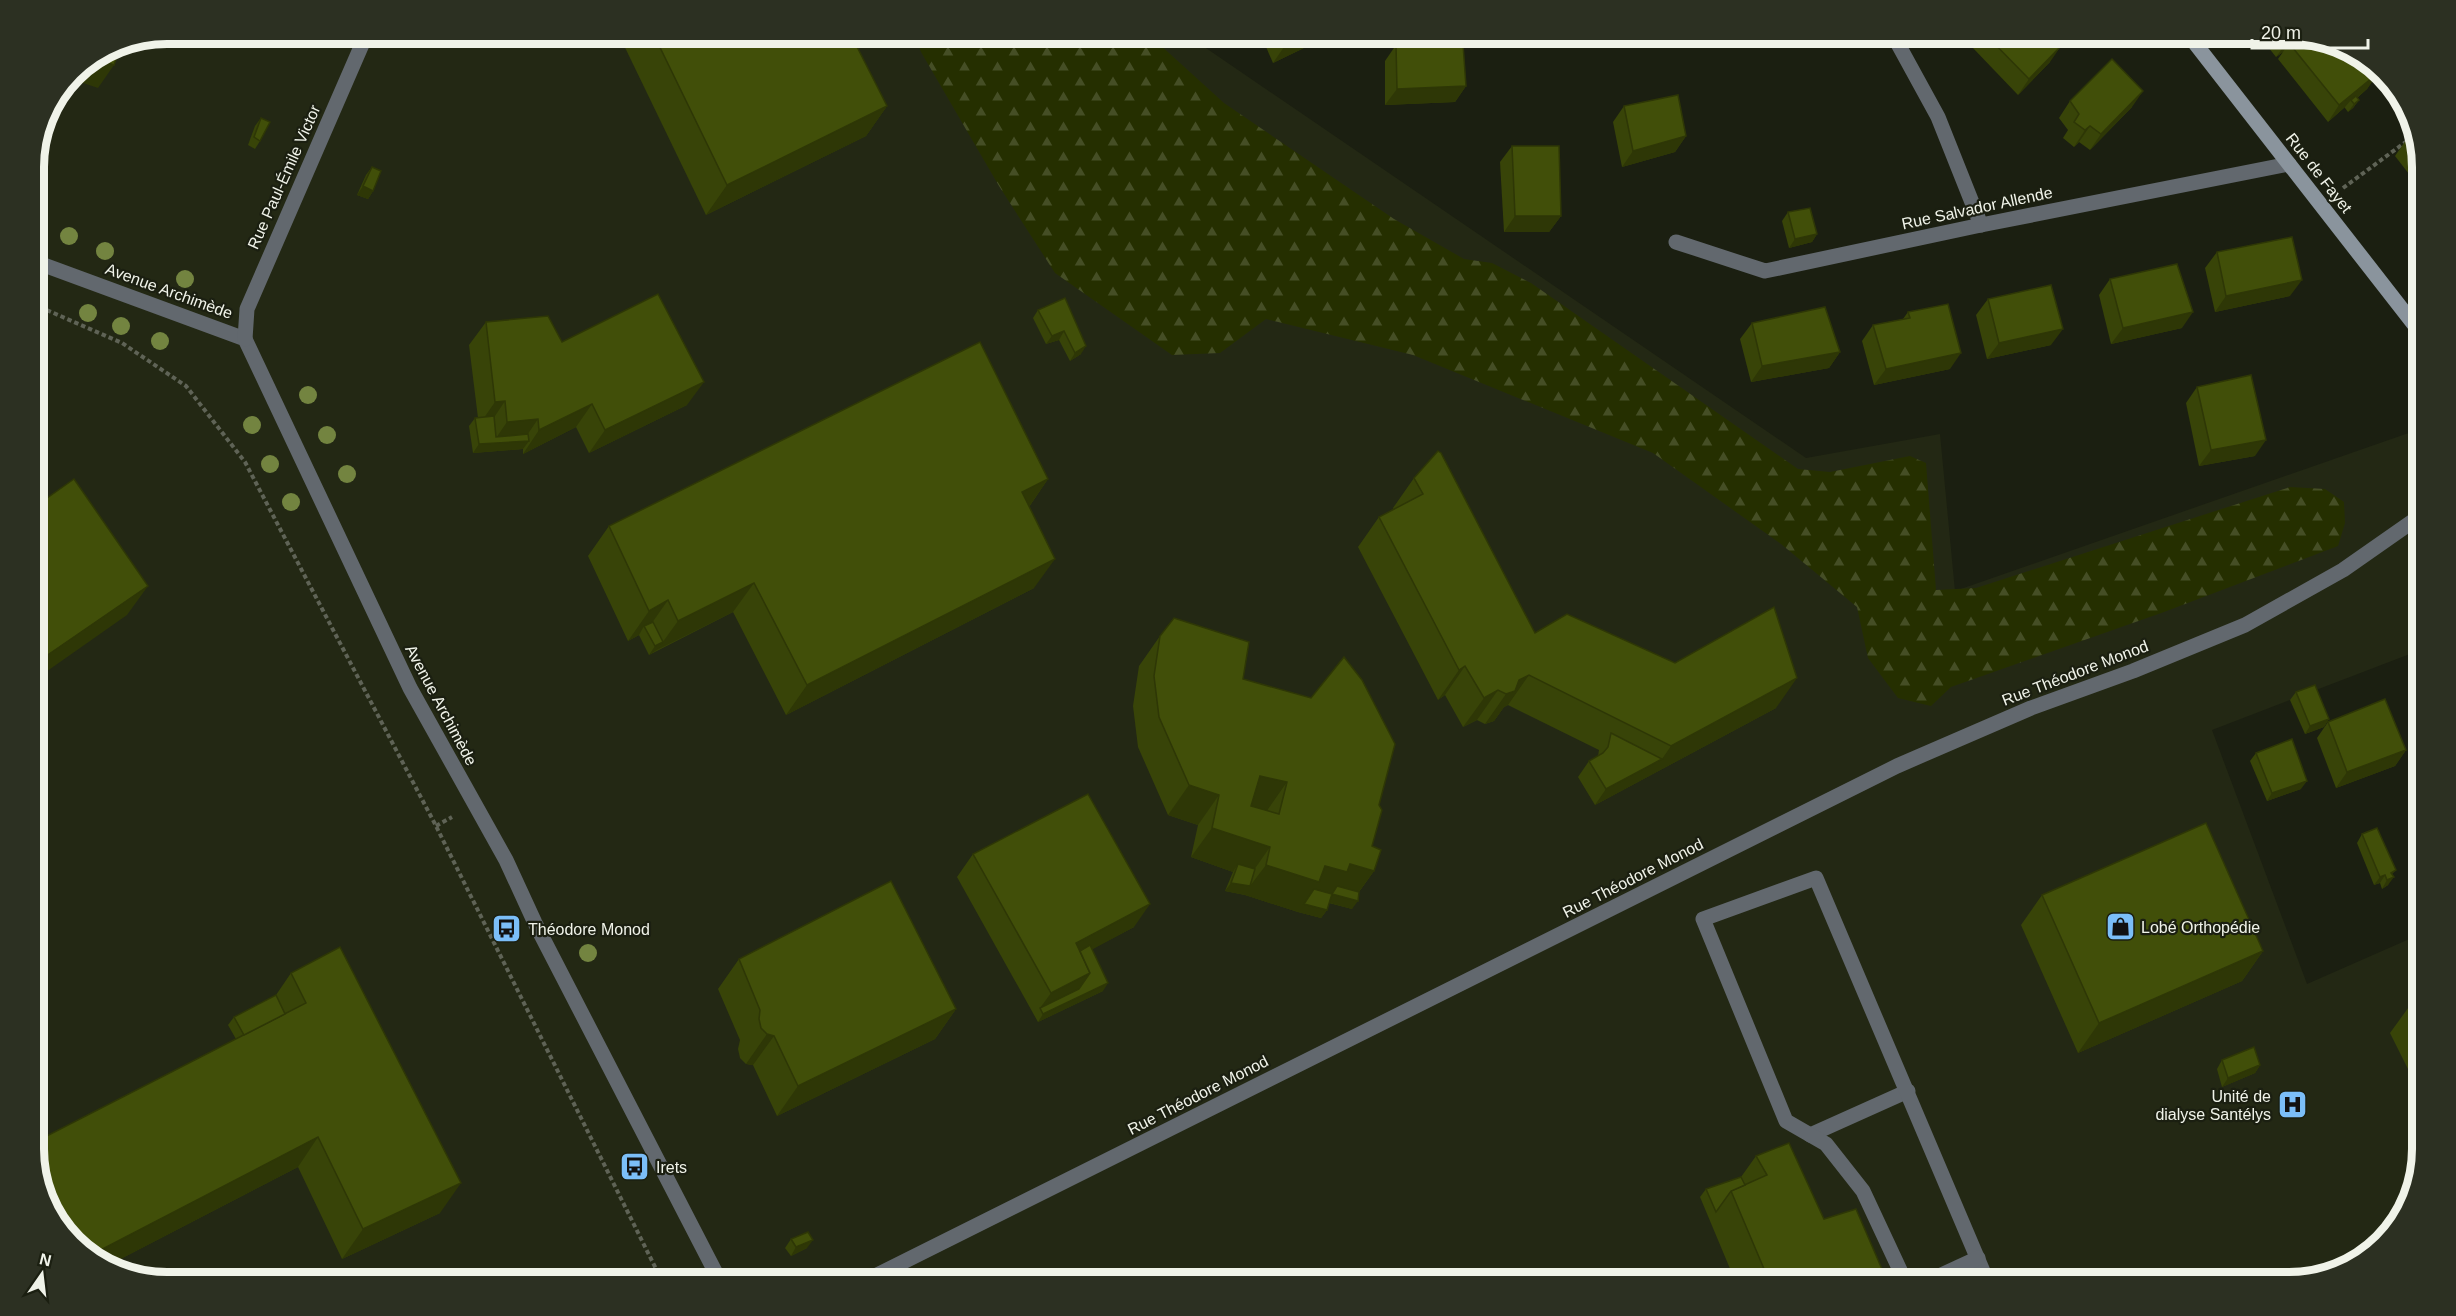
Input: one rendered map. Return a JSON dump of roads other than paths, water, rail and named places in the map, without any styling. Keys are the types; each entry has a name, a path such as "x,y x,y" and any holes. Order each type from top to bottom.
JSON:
{"main road":[{"name":"Rue de Fayet","path":"2196,44 2412,322"}],"street":[{"name":"Rue Paul-Émile Victor","path":"245,339 247,309 362,44"},
{"path":"1898,44 1938,117 1981,225"},
{"name":"Rue Salvador Allende","path":"1676,242 1765,271 1981,225 2289,164"},
{"name":"Avenue Archimède","path":"44,265 245,339 410,688 506,860 535,923 716,1273"},
{"name":"Rue Théodore Monod","path":"881,1273 1897,766 2031,708 2245,625 2343,570 2412,522"},
{"path":"1901,1273 1863,1191 1826,1144 1786,1121 1703,919 1816,878 1985,1273"},
{"path":"1810,1134 1908,1091"},
{"path":"1946,1273 1978,1258"}],"place":[{"name":"Lobé Orthopédie","path":"2120,927"},
{"name":"Théodore Monod","path":"507,929"},
{"name":"Unité de dialyse Santélys","path":"2292,1105"},
{"name":"Irets","path":"635,1167"}]}
